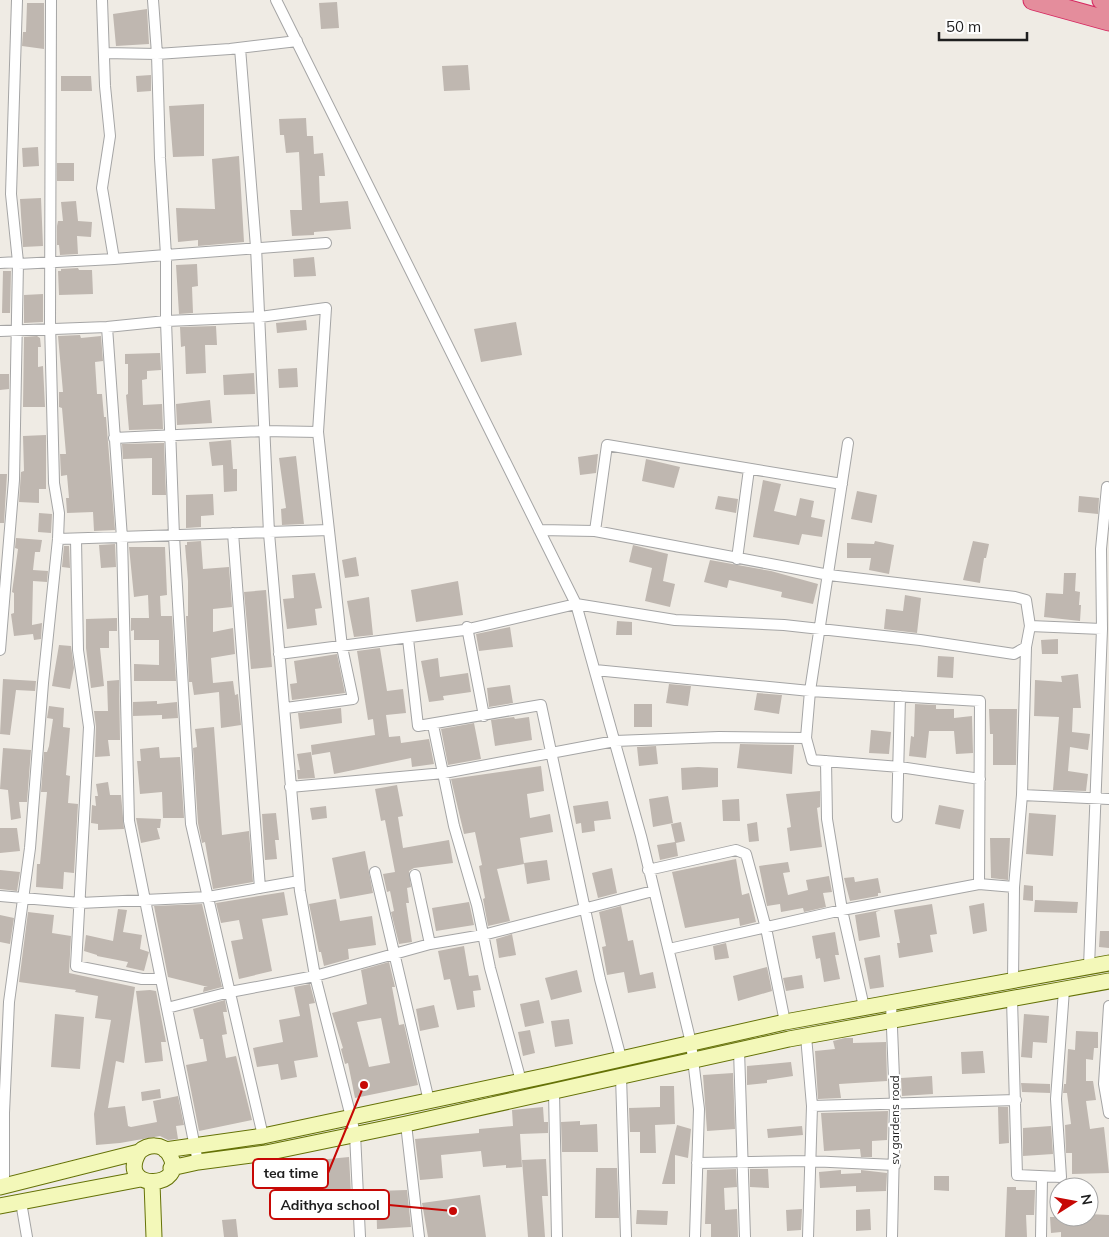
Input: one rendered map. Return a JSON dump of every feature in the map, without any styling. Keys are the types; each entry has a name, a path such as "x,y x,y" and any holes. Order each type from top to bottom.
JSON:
{"highway":[{"path":"1033,0 1109,21"},
{"path":"1102,0 1109,2"}],"main road":[{"path":"154,1237 147,1181 135,1169 136,1158 143,1148 154,1146 165,1150 263,1136 785,1022 1109,963"},
{"path":"171,1168 198,1162 266,1153 406,1124 806,1036 1109,981"},
{"path":"0,1206 147,1181 163,1180 171,1168 171,1160 165,1150"},
{"path":"2,1186 139,1152"}],"street":[{"path":"0,650 14,480 18,263 11,194 17,0"},
{"path":"2,1186 9,1002 30,848 43,684 58,539 59,513 54,483 50,327 51,0"},
{"path":"102,0 110,136 102,188 114,259"},
{"path":"153,0 166,255 166,321 172,436 174,536 192,824 263,1136"},
{"path":"276,0 576,604 615,741 669,949 691,1043 699,1109 695,1237"},
{"path":"104,53 157,54 240,48 297,41"},
{"path":"240,48 256,247 269,533 279,654 286,708 290,787 299,881 315,976 352,1116 360,1237"},
{"path":"0,262 114,259 326,243"},
{"path":"0,331 50,327 107,327 166,321 260,317 326,308 318,432 342,647 353,699 286,708"},
{"path":"107,327 122,538 129,821 198,1162"},
{"path":"114,438 263,431 318,432"},
{"path":"848,443 810,691 806,738 812,760 900,766 980,779"},
{"path":"595,531 607,445 842,484"},
{"path":"737,559 749,469"},
{"path":"1090,967 1098,750 1104,713 1101,549 1107,487"},
{"path":"58,539 329,530"},
{"path":"539,530 595,531 829,575 1015,597 1026,600 1030,626 1026,647 1022,795 1014,886 1013,981"},
{"path":"233,533 260,888"},
{"path":"76,539 78,650 89,727 76,966 142,980 161,979"},
{"path":"279,654 408,639 576,604 675,620 821,629 920,640 1014,654 1026,647"},
{"path":"1030,626 1102,629"},
{"path":"467,628 484,716"},
{"path":"408,639 418,726 433,725 541,705 584,909 621,1058"},
{"path":"595,670 810,691 980,701 979,884"},
{"path":"897,817 900,766 900,696"},
{"path":"433,725 454,826 521,1081"},
{"path":"290,787 444,773 615,741 719,736 806,738"},
{"path":"1098,750 1109,751"},
{"path":"826,761 827,819 842,910 864,1007"},
{"path":"1022,795 1109,799"},
{"path":"648,870 736,850 746,854 766,928 785,1022"},
{"path":"375,872 429,1101"},
{"path":"415,875 430,944"},
{"path":"0,896 80,903 208,897 299,881"},
{"path":"669,949 842,910 979,884 1014,886"},
{"path":"168,1008 230,992 315,976 430,944 483,935 653,891"},
{"path":"1012,999 1017,1175 1042,1178 1061,1177 1056,1099 1064,990"},
{"name":"sv gardens road","path":"891,1003 895,1103 892,1237"},
{"path":"1109,1006 1104,1084 1109,1112"},
{"path":"806,1036 812,1106 808,1237"},
{"path":"739,1050 745,1237"},
{"path":"621,1076 626,1237"},
{"path":"554,1092 557,1237"},
{"path":"812,1106 1016,1100"},
{"path":"406,1124 419,1237"},
{"path":"697,1162 809,1161 894,1165"},
{"path":"1041,1237 1042,1178"},
{"path":"21,1202 27,1237"}],"building":[{"path":"337,2 339,28 321,29 319,3"},
{"path":"27,3 44,3 44,49 22,46 23,32 26,32"},
{"path":"147,9 149,44 116,46 113,14"},
{"path":"468,65 470,90 444,91 442,66"},
{"path":"151,75 151,91 137,92 136,76"},
{"path":"61,76 91,76 92,91 61,91"},
{"path":"204,104 204,156 173,157 169,106"},
{"path":"306,118 307,136 313,136 314,154 323,153 325,176 319,176 320,203 348,201 351,229 314,232 314,235 292,236 290,210 302,210 299,152 286,153 284,135 280,135 279,119"},
{"path":"38,147 39,166 23,167 22,148"},
{"path":"239,156 244,242 198,246 198,240 178,242 176,208 215,209 212,159"},
{"path":"57,163 74,163 74,181 57,181"},
{"path":"41,198 43,246 23,247 20,199"},
{"path":"76,201 78,221 92,222 91,237 77,236 78,254 60,255 59,245 57,245 57,226 58,221 63,221 61,202"},
{"path":"314,257 316,276 294,277 293,259"},
{"path":"197,264 198,286 192,287 193,313 179,314 176,265"},
{"path":"78,268 79,270 92,270 93,294 59,295 58,271 61,271 61,269"},
{"path":"3,271 11,271 10,313 2,313"},
{"path":"43,294 43,322 24,323 24,295"},
{"path":"306,320 307,330 277,333 276,323"},
{"path":"516,322 522,355 481,362 474,329"},
{"path":"216,326 217,345 205,345 206,373 186,374 185,346 181,347 180,327"},
{"path":"80,335 81,338 101,336 103,361 95,362 97,394 102,394 104,417 106,417 115,530 94,531 93,512 67,513 66,498 69,498 67,475 61,476 60,454 66,454 62,408 59,407 59,392 63,392 58,336"},
{"path":"37,336 40,338 41,347 38,347 38,367 43,366 45,407 23,407 24,337"},
{"path":"160,353 161,370 147,371 147,379 142,380 143,405 162,404 163,429 129,430 126,395 128,394 128,364 125,364 125,354"},
{"path":"297,368 298,387 279,388 278,369"},
{"path":"254,373 255,394 224,395 223,375"},
{"path":"0,374 9,374 9,389 0,390"},
{"path":"210,400 212,423 177,425 176,404"},
{"path":"46,435 46,489 39,489 39,503 19,502 21,472 24,471 23,436"},
{"path":"231,440 233,469 237,469 237,491 224,492 223,465 212,466 209,442"},
{"path":"164,443 166,495 152,495 152,458 123,459 122,444"},
{"path":"598,454 596,473 580,475 578,457"},
{"path":"296,456 304,524 282,525 281,509 286,508 279,458"},
{"path":"646,459 680,467 674,488 642,481"},
{"path":"0,474 7,474 4,523 0,523"},
{"path":"763,480 781,484 774,511 796,516 800,498 814,501 811,517 825,520 822,537 802,534 799,545 753,537"},
{"path":"857,491 877,495 872,523 851,519"},
{"path":"213,494 214,515 201,516 201,527 186,528 186,495"},
{"path":"718,496 738,499 736,513 715,509"},
{"path":"1079,496 1099,498 1098,514 1078,512"},
{"path":"39,513 52,514 51,533 38,532"},
{"path":"16,538 42,540 40,552 35,552 33,570 48,571 47,582 33,581 32,625 42,623 41,639 34,640 33,634 14,636 11,614 14,613 14,593 12,592 18,549 15,548"},
{"path":"201,541 203,569 229,567 232,607 213,609 213,632 233,628 235,654 211,658 213,683 233,681 235,695 238,694 241,725 221,728 219,692 194,695 192,682 189,682 186,616 188,616 188,581 185,545 187,545 187,542"},
{"path":"875,541 894,545 889,574 869,570 871,558 847,558 847,543 874,544"},
{"path":"973,541 989,544 986,558 984,558 980,583 963,580"},
{"path":"115,544 116,567 101,568 99,545"},
{"path":"633,545 668,554 663,581 675,584 670,607 645,601 652,568 629,562"},
{"path":"64,546 69,546 70,568 62,567"},
{"path":"129,547 165,547 167,595 160,596 161,616 172,616 176,681 134,681 134,664 159,665 159,640 134,640 134,630 131,631 131,618 149,618 148,595 134,597"},
{"path":"356,557 359,576 345,578 342,560"},
{"path":"710,560 771,571 818,584 813,604 781,597 782,592 729,580 727,588 704,582"},
{"path":"315,573 322,608 315,609 317,625 287,629 283,599 294,598 292,575"},
{"path":"1064,573 1076,573 1075,591 1080,592 1080,621 1044,617 1046,593 1063,594"},
{"path":"458,581 463,615 416,622 411,590"},
{"path":"266,590 272,667 251,669 244,592"},
{"path":"905,595 921,598 917,633 884,629 886,609 903,611"},
{"path":"369,597 373,635 354,637 347,601"},
{"path":"117,618 117,631 109,631 109,648 100,648 104,686 91,688 86,648 86,619"},
{"path":"617,621 632,622 632,635 616,635"},
{"path":"510,627 513,647 479,651 476,634"},
{"path":"1058,639 1058,654 1042,654 1041,640"},
{"path":"59,645 71,646 74,668 70,689 52,686"},
{"path":"380,648 387,691 403,689 406,713 386,715 389,737 400,736 401,743 429,739 434,764 412,767 411,758 334,774 330,752 312,755 311,745 375,735 373,719 368,720 357,651"},
{"path":"337,654 345,693 292,700 290,684 297,683 294,661"},
{"path":"938,656 954,657 953,678 937,677"},
{"path":"438,658 440,677 468,673 471,692 443,696 444,700 429,702 421,661"},
{"path":"1078,674 1081,708 1073,708 1072,732 1090,734 1088,750 1070,747 1068,771 1088,774 1086,791 1053,790 1059,717 1034,716 1035,680 1062,682 1061,676"},
{"path":"3,679 36,681 35,691 16,690 10,735 0,734"},
{"path":"119,680 120,740 108,740 110,756 95,757 96,727 94,711 108,711 107,681"},
{"path":"669,684 691,686 688,706 666,703"},
{"path":"510,685 513,703 489,707 487,688"},
{"path":"757,693 782,695 779,714 754,710"},
{"path":"157,701 157,704 177,702 178,718 162,719 162,715 133,716 133,702"},
{"path":"634,704 652,704 652,727 634,727"},
{"path":"915,704 936,705 936,709 954,709 954,718 972,716 973,753 956,754 954,731 929,731 926,758 909,756 911,736 914,737"},
{"path":"49,706 64,708 63,727 70,728 66,775 70,776 68,803 78,804 74,873 64,872 63,889 36,887 37,864 40,864 47,792 41,792 44,752 47,752 49,746 53,719 47,718"},
{"path":"341,708 342,723 300,729 298,713"},
{"path":"989,709 1017,709 1016,765 993,765 993,734 990,734"},
{"path":"514,717 515,719 529,717 532,740 495,746 491,720"},
{"path":"474,723 481,759 448,765 441,729"},
{"path":"214,727 222,835 249,831 253,882 213,889 205,842 202,843 198,823 193,748 197,747 195,729"},
{"path":"871,730 891,732 889,754 869,753"},
{"path":"740,744 794,745 792,774 737,768"},
{"path":"656,746 658,764 639,766 637,747"},
{"path":"159,747 160,758 180,757 184,818 163,818 162,792 140,794 137,761 141,761 140,749"},
{"path":"3,748 31,750 27,802 19,802 21,818 11,820 8,790 0,789"},
{"path":"311,752 315,778 298,779 297,770 300,770 297,754"},
{"path":"541,766 544,791 527,794 530,818 550,814 553,832 520,838 524,864 497,869 510,921 488,926 479,866 482,865 475,832 464,834 451,779"},
{"path":"681,768 718,768 718,787 682,790"},
{"path":"108,782 110,795 121,795 124,829 98,830 98,824 91,823 92,805 96,806 95,796 98,796 96,784"},
{"path":"397,785 403,816 398,817 403,848 449,840 453,863 414,868 409,871 411,887 407,888 409,903 406,903 412,942 399,944 391,912 394,911 390,891 387,892 383,874 395,872 385,820 381,821 375,789"},
{"path":"820,791 820,807 817,808 822,847 790,851 787,828 791,827 786,794"},
{"path":"668,796 673,823 653,827 649,799"},
{"path":"739,799 740,821 723,821 722,800"},
{"path":"608,801 611,819 594,821 595,831 582,833 581,823 576,824 573,806"},
{"path":"939,805 964,810 960,829 935,824"},
{"path":"326,806 327,818 312,820 310,808"},
{"path":"276,813 279,840 275,840 277,859 265,860 262,814"},
{"path":"1029,813 1056,815 1053,856 1026,854"},
{"path":"136,818 161,819 160,828 157,828 160,839 141,843"},
{"path":"681,822 685,841 676,843 678,856 660,860 657,845 675,842 671,824"},
{"path":"757,822 759,841 749,842 747,824"},
{"path":"0,828 17,828 20,851 0,853"},
{"path":"990,838 1010,838 1008,880 991,878"},
{"path":"365,851 373,893 340,899 332,858"},
{"path":"736,859 742,895 749,893 756,922 740,926 739,918 685,928 672,872"},
{"path":"547,860 550,880 527,884 524,863"},
{"path":"788,862 790,872 783,873 788,895 808,890 806,880 829,876 832,892 823,893 826,907 804,912 803,908 781,912 780,904 767,906 759,866"},
{"path":"612,868 617,893 598,898 592,873"},
{"path":"0,870 20,872 17,891 0,889"},
{"path":"854,877 855,882 878,878 881,893 878,893 878,896 850,901 844,878"},
{"path":"1024,885 1033,886 1033,901 1023,900"},
{"path":"284,892 288,915 262,919 272,971 239,979 231,941 243,939 239,920 221,923 216,903"},
{"path":"336,899 340,921 372,916 376,945 348,949 349,959 324,966 321,952 319,952 309,904"},
{"path":"1035,900 1078,902 1077,913 1034,912"},
{"path":"469,902 474,925 436,931 432,908"},
{"path":"984,903 987,931 973,934 969,906"},
{"path":"202,904 222,987 203,992 204,987 208,987 168,977 154,906"},
{"path":"932,904 937,934 930,935 933,952 899,958 897,943 900,943 894,910"},
{"path":"621,906 628,941 633,940 640,975 653,972 656,988 628,993 624,972 607,975 602,947 606,946 599,912"},
{"path":"118,909 127,910 123,932 142,935 140,949 149,952 144,971 126,967 128,962 97,956 84,951 86,935 113,941"},
{"path":"881,910 876,912 880,937 859,941 855,915"},
{"path":"28,912 54,915 52,933 71,936 69,973 135,987 124,1063 116,1061 108,1108 125,1106 128,1126 131,1127 157,1122 153,1101 178,1096 184,1125 176,1126 178,1139 168,1140 160,1136 96,1145 94,1114 111,1020 95,1018 98,996 75,992 76,990 19,982"},
{"path":"0,915 14,918 10,944 0,942"},
{"path":"1100,931 1109,931 1109,948 1099,947"},
{"path":"835,932 839,955 835,955 840,979 824,982 820,958 816,959 812,936"},
{"path":"512,934 516,955 499,958 496,939"},
{"path":"726,943 729,958 715,960 713,946"},
{"path":"464,946 469,976 478,975 481,990 473,991 475,1007 457,1010 450,979 444,980 438,951"},
{"path":"880,955 884,987 870,989 864,958"},
{"path":"389,962 395,987 392,987 399,1025 404,1024 418,1085 355,1098 348,1063 345,1064 341,1049 343,1048 332,1013 367,1004 361,970","holes":["381,1018 390,1063 369,1067 357,1022"]},
{"path":"767,967 772,991 738,1001 733,976"},
{"path":"577,970 582,992 551,1000 545,978"},
{"path":"802,975 804,988 786,991 783,978"},
{"path":"310,984 315,1003 309,1004 318,1057 294,1061 297,1077 281,1080 278,1064 257,1067 253,1048 283,1042 279,1020 300,1016 294,987"},
{"path":"136,991 156,991 166,1042 161,1042 163,1061 145,1063"},
{"path":"225,1000 227,1012 223,1012 227,1034 222,1035 226,1058 236,1056 252,1120 199,1131 186,1065 207,1061 203,1039 200,1039 193,1009"},
{"path":"539,1000 544,1023 525,1027 520,1004"},
{"path":"434,1005 439,1027 420,1031 416,1009"},
{"path":"55,1014 84,1017 80,1069 51,1067"},
{"path":"1024,1014 1049,1016 1047,1043 1033,1042 1032,1058 1021,1057"},
{"path":"569,1019 573,1044 555,1047 551,1021"},
{"path":"530,1030 535,1053 523,1056 518,1032"},
{"path":"1076,1031 1098,1032 1098,1048 1094,1048 1093,1060 1086,1059 1086,1081 1093,1081 1096,1100 1086,1101 1090,1129 1104,1127 1109,1173 1072,1174 1072,1153 1066,1153 1065,1125 1071,1124 1067,1093 1063,1093 1064,1084 1066,1084 1068,1049 1075,1050"},
{"path":"853,1038 853,1043 886,1042 887,1081 839,1084 841,1098 818,1099 815,1051 835,1049 833,1041"},
{"path":"983,1051 985,1073 962,1074 961,1052"},
{"path":"791,1062 793,1076 767,1080 767,1083 747,1085 747,1066"},
{"path":"733,1073 735,1129 707,1131 703,1075"},
{"path":"932,1076 933,1094 902,1096 901,1078"},
{"path":"1021,1083 1050,1084 1050,1093 1022,1092"},
{"path":"660,1086 674,1086 675,1124 655,1125 656,1153 640,1153 640,1132 630,1132 629,1108 660,1107"},
{"path":"160,1089 161,1098 142,1101 141,1092"},
{"path":"543,1107 544,1122 548,1122 548,1133 520,1134 522,1167 506,1168 506,1165 483,1167 481,1151 441,1155 443,1178 420,1180 415,1139 479,1133 479,1129 513,1126 512,1110"},
{"path":"998,1107 1008,1107 1009,1143 999,1144"},
{"path":"888,1111 887,1140 872,1141 872,1157 861,1157 860,1149 824,1151 821,1113"},
{"path":"580,1121 580,1125 597,1124 598,1152 562,1152 561,1122"},
{"path":"677,1125 691,1129 688,1158 675,1155 675,1184 662,1184"},
{"path":"802,1126 803,1135 768,1138 767,1129"},
{"path":"1051,1126 1053,1154 1023,1156 1023,1128"},
{"path":"349,1157 352,1211 300,1214 298,1184 276,1186 275,1169 308,1167 308,1161"},
{"path":"546,1159 548,1196 542,1196 545,1237 528,1237 522,1160"},
{"path":"596,1168 617,1168 619,1218 595,1218"},
{"path":"736,1169 737,1187 724,1188 725,1210 737,1209 738,1237 711,1237 711,1224 705,1224 707,1170"},
{"path":"750,1169 768,1169 769,1188 750,1187"},
{"path":"841,1170 841,1174 861,1173 861,1170 887,1173 886,1191 856,1192 856,1186 820,1188 819,1172"},
{"path":"934,1176 949,1176 949,1191 934,1190"},
{"path":"1007,1187 1016,1187 1016,1190 1035,1190 1034,1215 1026,1215 1027,1237 1005,1237"},
{"path":"407,1190 411,1227 377,1229 376,1191"},
{"path":"480,1195 486,1237 428,1237 422,1203"},
{"path":"802,1209 801,1230 787,1231 786,1210"},
{"path":"870,1209 871,1230 856,1231 856,1210"},
{"path":"637,1210 668,1211 667,1225 636,1224"},
{"path":"1099,1214 1109,1215 1109,1237 1061,1237 1061,1232 1051,1233 1051,1227 1099,1227"},
{"path":"236,1219 238,1237 224,1237 222,1220"}],"place":[{"name":"tea time","path":"364,1085"},
{"name":"Adithya school","path":"453,1211"}]}
